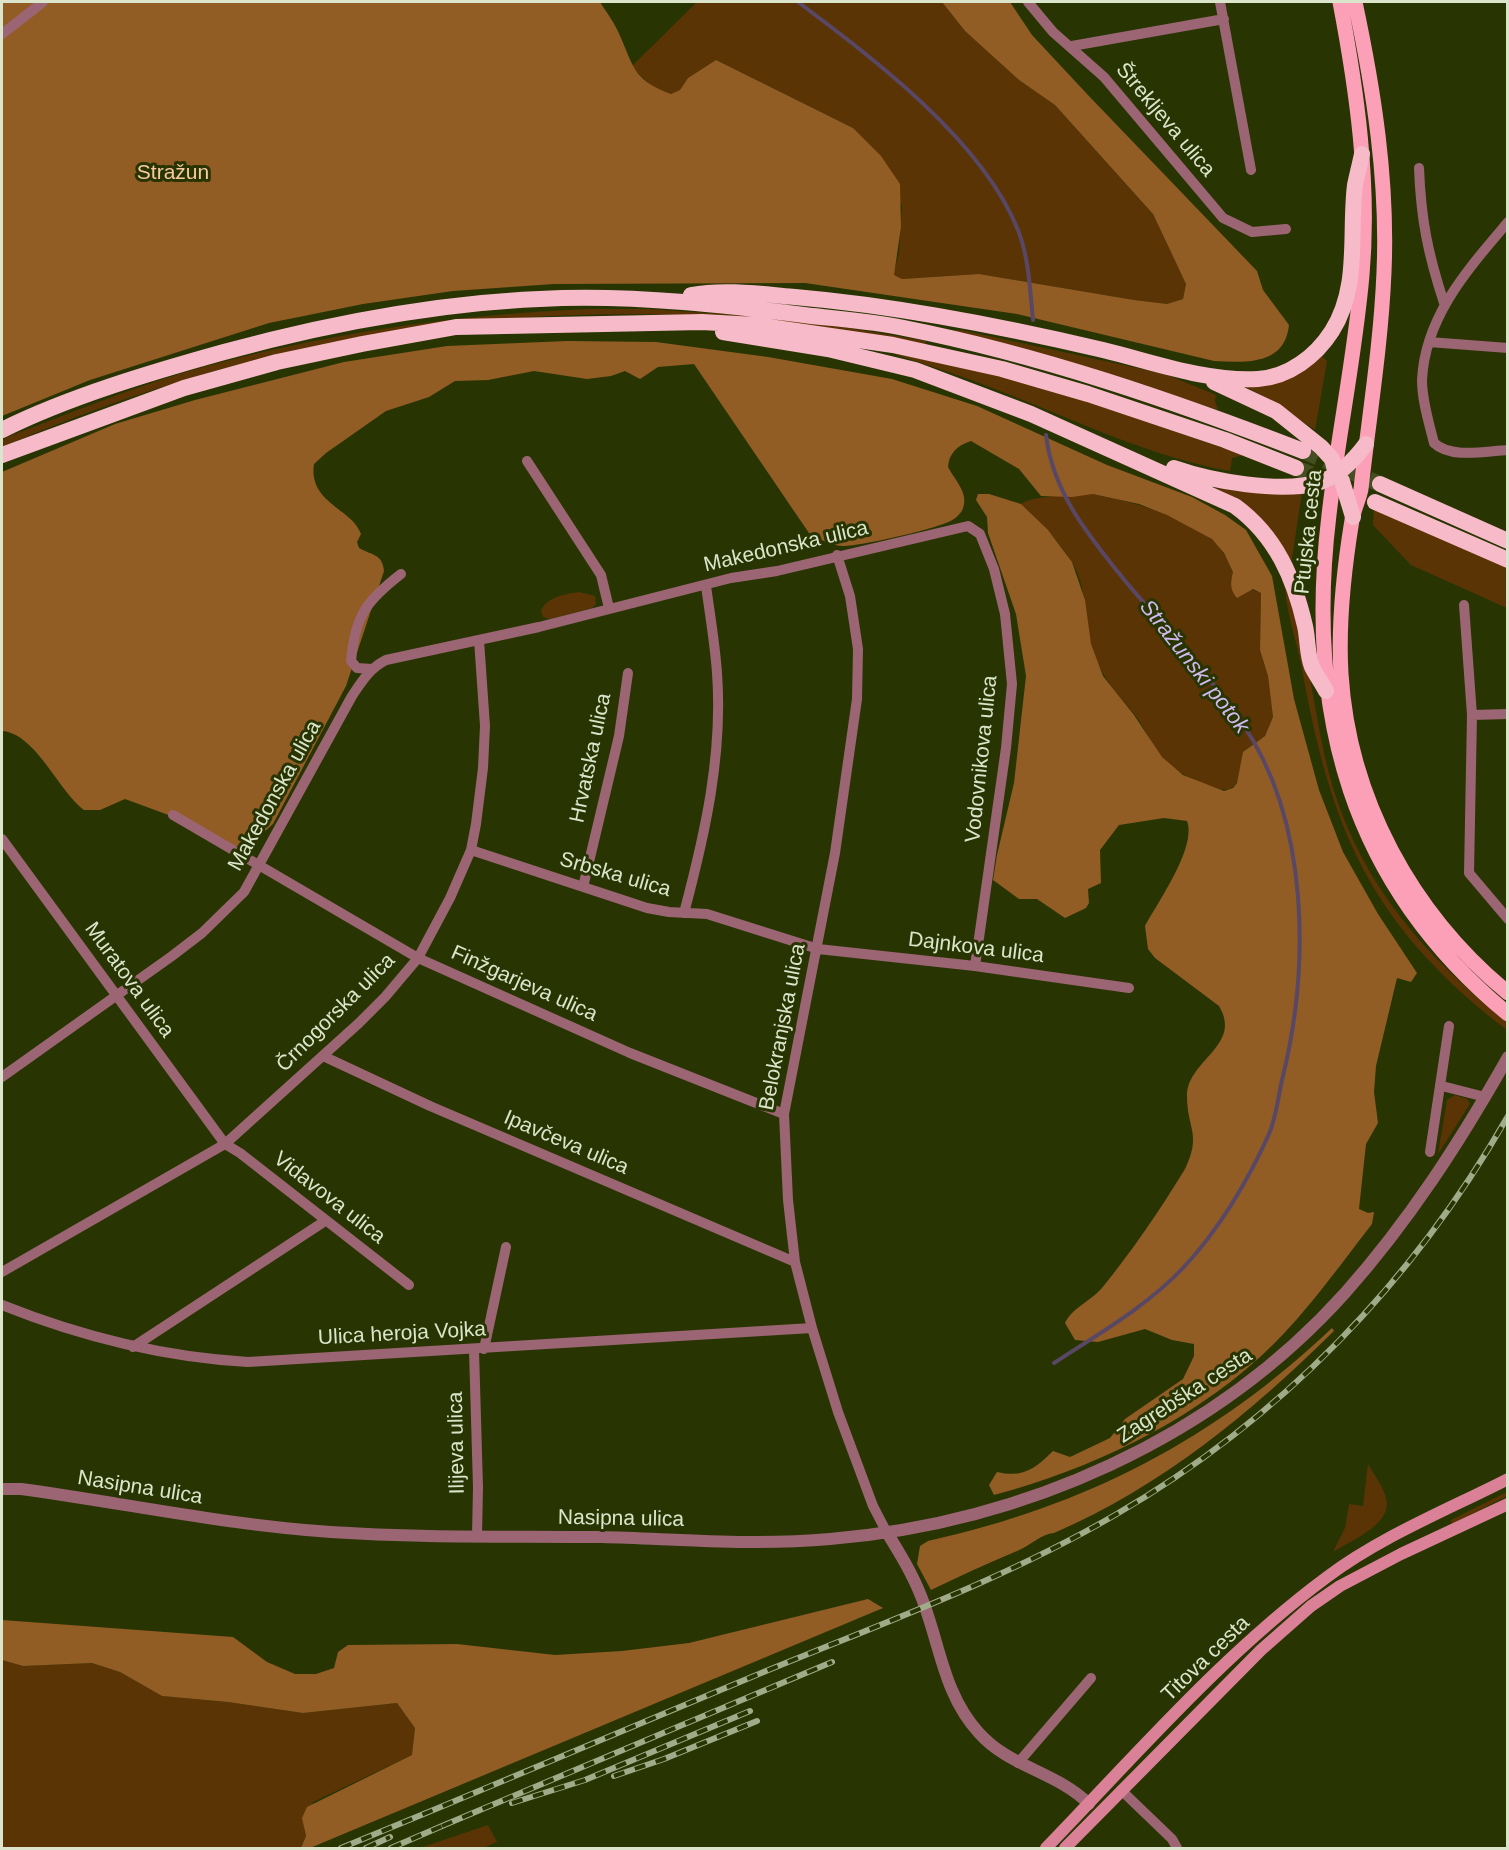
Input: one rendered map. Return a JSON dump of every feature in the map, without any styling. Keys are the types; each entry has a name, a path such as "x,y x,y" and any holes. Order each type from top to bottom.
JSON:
{"highway":[{"path":"664,301 702,293 754,294 839,301 1012,329 1191,372 1258,379 1277,375 1296,367 1322,345 1333,329 1348,291 1355,185 1362,154"},
{"path":"2,430 177,365 274,338 367,318 471,305 561,298 664,301 752,308 903,328 1008,354 1097,380 1217,418 1303,451"},
{"path":"2,455 184,387 277,362 362,344 456,327 663,322 755,325 893,345 1002,369 1088,394 1226,440 1296,468"},
{"path":"663,322 828,349 915,370 991,398 1127,455 1235,506 1254,522 1272,543 1291,578 1305,628 1312,666 1326,691"},
{"path":"1191,372 1237,391 1276,411 1326,452 1336,474 1342,481 1353,516"},
{"path":"1127,455 1213,479 1249,483 1308,484 1322,482 1336,474 1351,462 1366,444"},
{"path":"1380,484 1508,541"},
{"path":"1375,501 1508,560"}],"main road":[{"name":"Ptujska cesta","path":"1340,2 1362,154 1365,217 1362,275 1326,542 1322,612 1326,691 1346,780 1384,869 1425,933 1466,977 1508,1014"},
{"name":"Ptujska cesta","path":"1355,2 1371,81 1384,196 1384,271 1379,340 1361,489 1353,516 1342,613 1341,675 1349,740 1374,815 1395,860 1419,897 1451,939 1508,993"},
{"name":"Titova cesta","path":"1046,1848 1194,1695 1283,1613 1328,1576 1367,1551 1508,1479"},
{"name":"Titova cesta","path":"1065,1848 1260,1650 1311,1606 1340,1586 1425,1542 1508,1504"}],"street":[{"path":"2,34 44,2"},
{"name":"Štrekljeva ulica","path":"1028,2 1053,32 1072,46 1112,85 1223,218 1240,229 1252,232 1286,229"},
{"path":"1220,2 1251,170"},
{"path":"1072,46 1224,19"},
{"path":"1419,168 1421,216 1433,270 1444,303"},
{"path":"1508,222 1444,303 1429,342 1422,380 1434,443 1439,448 1454,451 1508,450"},
{"path":"1429,342 1508,348"},
{"path":"527,461 601,575 609,608"},
{"name":"Makedonska ulica","path":"2,1077 202,933 244,892 352,696 372,669 386,660 479,640 731,578 777,571 955,528 972,528"},
{"name":"Vodovnikova ulica","path":"972,528 980,534 987,548 997,580 1005,614 1012,684 1006,748 975,966"},
{"name":"Belokranjska ulica","path":"837,555 851,607 858,649 858,687 835,853 818,949 790,1071 784,1114 788,1200 795,1262 812,1328 838,1412 873,1506 886,1531"},
{"path":"372,669 357,668 351,661 358,620 370,600 401,574"},
{"path":"684,913 701,848 714,776 717,673 706,586"},
{"path":"1464,605 1472,715 1469,873 1508,919"},
{"name":"Črnogorska ulica","path":"2,1272 225,1144 386,997 418,958 450,898 471,850 480,797 485,736 479,640"},
{"name":"Hrvatska ulica","path":"583,887 619,736 628,673"},
{"path":"1472,715 1508,714"},
{"name":"Finžgarjeva ulica","path":"173,815 418,958 630,1053 784,1114"},
{"name":"Muratova ulica","path":"2,839 225,1144"},
{"name":"Srbska ulica","path":"471,850 647,908 707,914 818,949"},
{"name":"Dajnkova ulica","path":"818,949 975,966 1129,988"},
{"path":"1430,1152 1442,1086 1449,1026"},
{"name":"Ipavčeva ulica","path":"323,1056 430,1106 795,1262"},
{"name":"Zagrebška cesta","path":"886,1531 969,1515 1054,1490 1147,1447 1229,1396 1304,1334 1373,1261 1447,1162 1508,1057"},
{"path":"1442,1086 1485,1096"},
{"name":"Vidavova ulica","path":"225,1144 240,1152 409,1285"},
{"path":"133,1347 325,1221"},
{"name":"Ilijeva ulica","path":"477,1536 479,1349 506,1247"},
{"name":"Ulica heroja Vojka","path":"2,1305 86,1335 133,1347 198,1358 257,1362 812,1328"},
{"name":"Nasipna ulica","path":"2,1489 31,1490 249,1524 332,1532 770,1541 826,1540 886,1531"},
{"path":"886,1531 922,1598 948,1685 958,1705 990,1745 1018,1763 1059,1782 1089,1804"},
{"path":"1018,1763 1091,1678"},
{"path":"1121,1790 1172,1839 1177,1848"}],"shaded area":[{"path":"697,2 942,2 965,31 1019,80 1055,105 1153,214 1186,284 1183,299 1167,304 1134,300 979,274 902,279 893,275 899,253 902,206 853,128 716,60 688,78 680,90 671,94 652,86 631,67"},
{"path":"590,309 648,309 796,319 926,341 925,347 780,325 670,315 550,316 469,322 389,333 233,366 156,389 79,416 2,447 2,440 10,436 164,379 285,347 386,328 487,316"},
{"path":"961,330 1165,374 1216,395 1218,410 1120,379 945,331"},
{"path":"888,352 987,373 1071,395 1243,455 1232,458 1230,471 1172,457 1116,438 976,382"},
{"path":"1317,352 1327,361 1315,430 1271,400 1237,383"},
{"path":"1216,488 1302,492 1291,565 1243,503"},
{"path":"1093,494 1157,511 1203,532 1223,552 1233,572 1230,582 1261,593 1260,650 1268,676 1273,717 1265,736 1243,752 1238,780 1231,788 1217,788 1187,776 1174,768 1158,752 1139,720 1109,683 1099,666 1091,646 1081,582 1072,562 1054,538 1021,504 1045,497"},
{"path":"1374,506 1507,566 1507,608 1411,565 1373,525"},
{"path":"1286,588 1303,645 1333,788 1362,858 1381,889 1425,946 1478,998 1507,1022 1507,1030 1460,991 1421,952 1389,912 1363,869 1343,824 1326,776 1289,612"},
{"path":"579,592 595,596 596,604 592,608 550,619 543,617 541,611 547,602"},
{"path":"1455,1095 1467,1099 1470,1104 1438,1154 1447,1100"},
{"path":"1368,1464 1384,1493 1387,1503 1386,1511 1375,1526 1333,1552 1345,1528 1349,1504 1363,1506"},
{"path":"1507,1492 1507,1496 1452,1524 1451,1520"},
{"path":"2,1660 23,1666 92,1663 120,1672 162,1696 228,1702 303,1713 397,1703 415,1728 412,1755 313,1802 304,1828 306,1836 301,1848 2,1848"},
{"path":"488,1825 497,1842 483,1848 420,1848"}],"green space":[{"name":"Stražun","path":"2,2 600,2 617,28 633,67 643,79 659,89 671,94 680,90 688,78 716,60 853,128 881,156 900,184 901,227 894,275 902,279 979,274 1134,300 1167,304 1183,299 1186,284 1153,214 1055,105 1019,80 965,31 942,2 1010,2 1032,35 1257,271 1263,290 1289,325 1286,338 1280,348 1262,359 1239,362 1214,361 1017,314 805,283 554,284 453,291 363,304 269,323 90,380 2,416"},
{"path":"567,341 656,342 768,357 892,379 977,406 1107,465 1192,497 1225,515 1246,530 1272,576 1294,699 1319,790 1343,852 1378,914 1417,973 1411,982 1397,978 1376,1066 1374,1092 1378,1123 1366,1144 1359,1209 1368,1213 1374,1212 1372,1224 1305,1310 1260,1357 1200,1404 1135,1442 1066,1472 994,1495 989,1485 997,1472 1021,1473 1040,1463 1053,1451 1070,1457 1110,1438 1125,1419 1183,1379 1194,1356 1194,1344 1172,1340 1145,1329 1098,1342 1075,1340 1065,1323 1072,1313 1098,1293 1113,1274 1166,1200 1185,1169 1193,1139 1187,1096 1189,1083 1219,1043 1224,1032 1225,1020 1219,1006 1155,958 1148,949 1145,926 1182,859 1189,832 1187,821 1164,818 1119,825 1100,850 1101,883 1088,889 1089,903 1086,908 1065,918 1037,899 1019,899 993,880 1014,783 1026,676 1016,614 988,533 987,517 976,500 978,494 989,494 1021,504 1048,530 1072,562 1085,600 1091,644 1103,676 1134,715 1162,757 1183,775 1224,791 1233,788 1237,783 1243,752 1265,736 1273,717 1268,676 1260,650 1261,593 1253,589 1237,598 1231,586 1233,572 1224,553 1212,539 1167,515 1139,504 1093,494 1072,497 1041,496 1019,469 971,441 955,450 949,462 948,467 964,497 962,510 955,518 934,527 899,536 842,546 811,536 694,364 658,367 640,379 625,371 611,376 587,379 534,371 488,380 455,381 429,397 386,411 314,464 314,477 318,488 324,497 356,525 361,534 357,542 359,548 379,558 384,571 346,686 273,824 254,841 240,847 227,844 204,828 125,799 100,810 84,810 25,741 14,734 2,731 2,472 115,424 195,400 344,362 447,346"},
{"path":"1332,1328 1334,1331 1271,1390 1238,1418 1168,1470 1093,1514 931,1590 917,1564 920,1546 928,1541 1041,1509 1145,1463 1194,1435 1242,1403 1288,1368"},
{"path":"868,1599 883,1608 310,1848 301,1848 306,1836 302,1818 307,1807 412,1755 415,1728 397,1703 303,1713 228,1702 162,1696 120,1672 92,1663 23,1666 2,1660 2,1620 233,1637 267,1662 295,1674 316,1674 334,1668 338,1652 348,1645 457,1644 555,1655 622,1651 689,1643"}],"waterway":[{"name":"Stražunski potok","path":"798,2 892,75 953,133 979,164 1001,197 1022,241 1027,263 1033,320"},
{"name":"Stražunski potok","path":"1046,435 1056,477 1075,514 1126,582 1215,686 1242,723 1264,762 1281,805 1292,850 1298,897 1300,944 1291,1037 1275,1115 1252,1170 1220,1222 1196,1254 1169,1282 1121,1319 1054,1363"}],"tunnel":[{"path":"1303,451 1380,484"},
{"path":"1296,468 1334,484"}],"railway":[{"path":"341,1848 987,1580 1073,1538 1176,1477 1233,1436 1287,1390 1338,1342 1386,1290 1430,1235 1471,1177 1508,1116"},
{"path":"442,1826 832,1662"},
{"path":"512,1803 585,1780 750,1711"},
{"path":"614,1776 664,1759 757,1721"},
{"path":"391,1848 449,1823"},
{"path":"366,1848 390,1837"}]}
